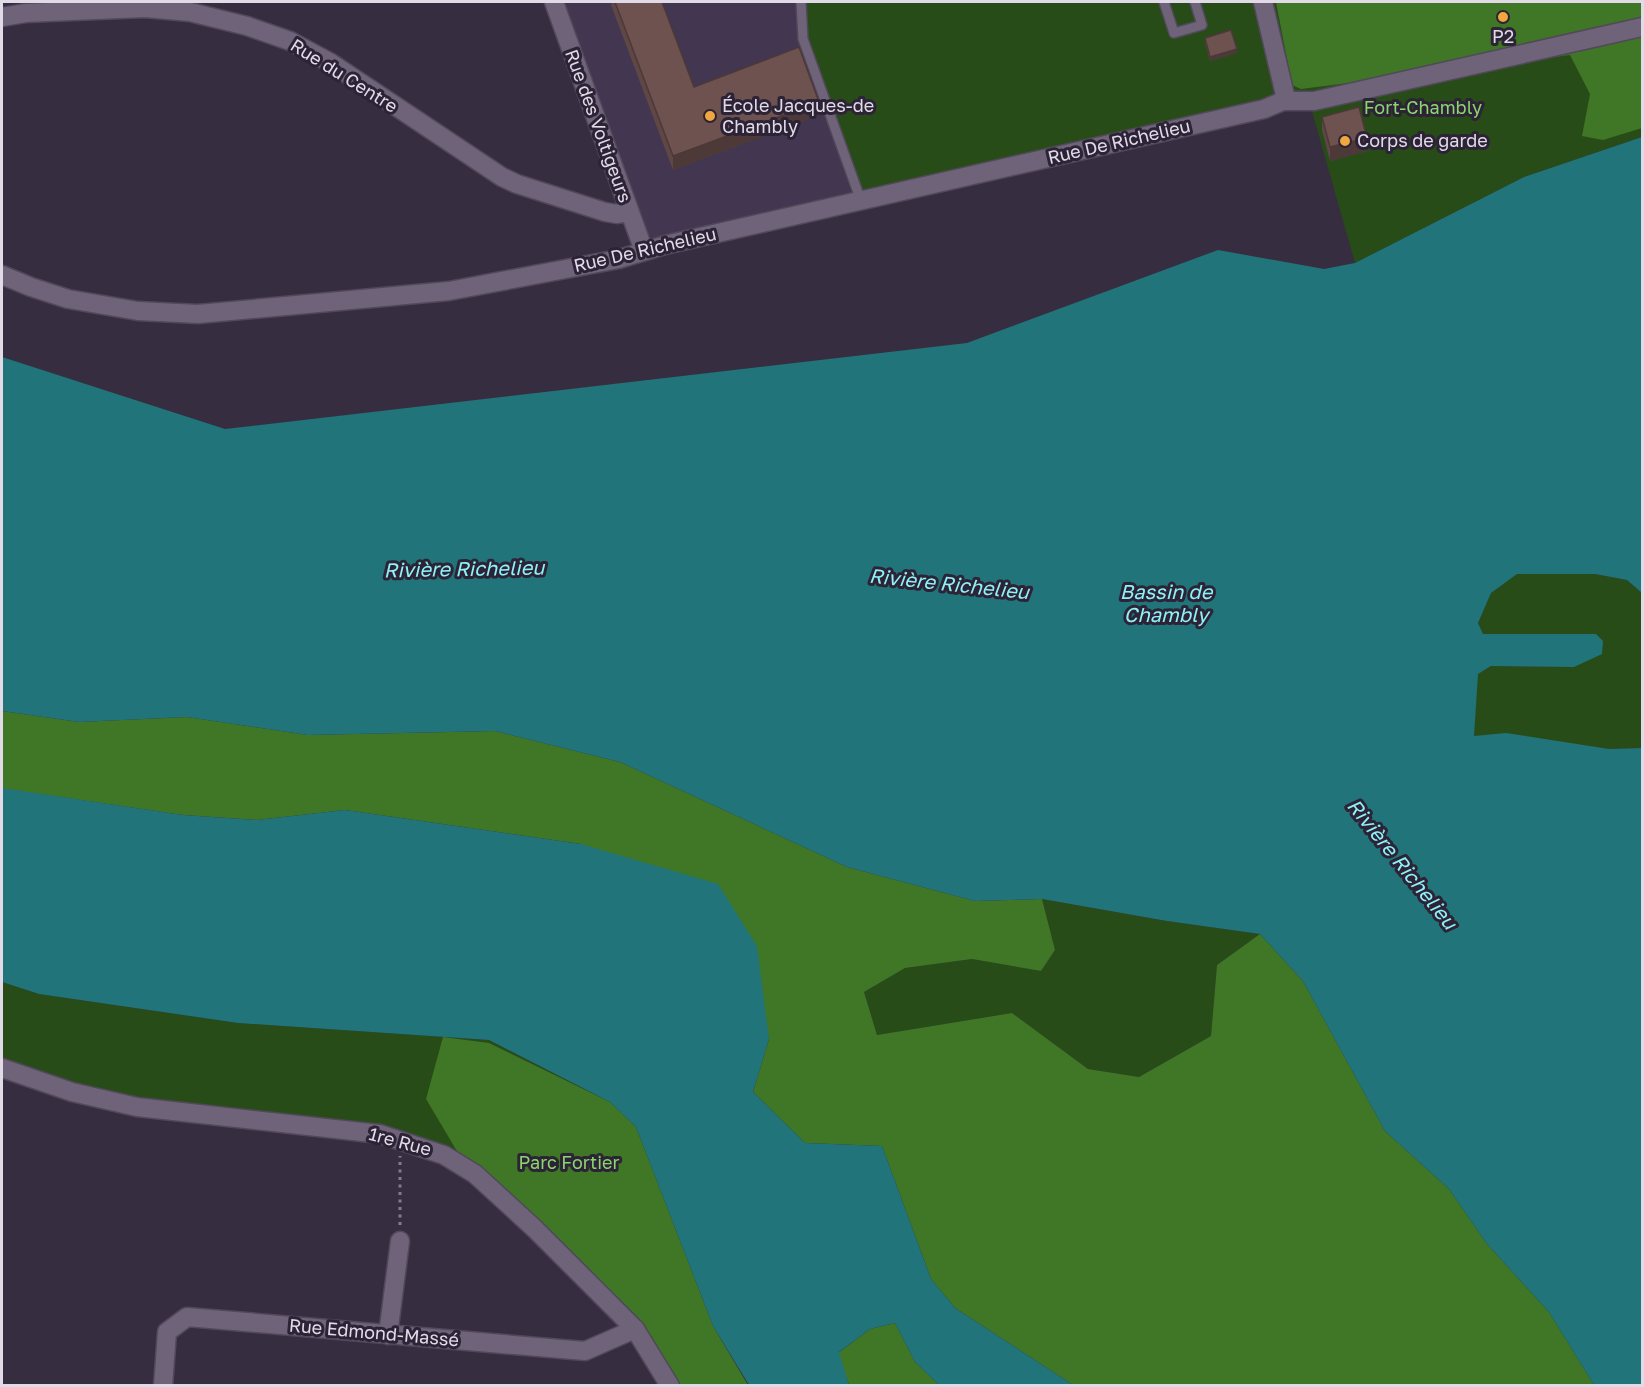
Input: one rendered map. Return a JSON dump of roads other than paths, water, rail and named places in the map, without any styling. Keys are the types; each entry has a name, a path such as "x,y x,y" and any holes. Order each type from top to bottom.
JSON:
{"street":[{"name":"Rue des Voltigeurs","path":"554,2 644,251"},
{"path":"1263,2 1286,95 1283,101"},
{"name":"Rue du Centre","path":"2,17 26,13 145,8 190,12 247,26 290,41 331,63 507,180 612,214 629,212"},
{"name":"Rue De Richelieu","path":"2,275 68,298 138,311 198,314 449,291 609,261 1264,108 1283,101 1314,102 1642,27"},
{"name":"1re Rue","path":"2,1068 72,1092 137,1107 380,1134 444,1155 475,1174 535,1229 635,1329 670,1386"},
{"path":"388,1335 400,1241"},
{"name":"Rue Edmond-Massé","path":"163,1386 167,1332 187,1317 585,1351 635,1329"}],"lane":[{"path":"801,2 803,39 861,201"},
{"path":"1164,2 1174,33 1202,25 1195,2"}],"water":[{"name":"Bassin de Chambly","path":"1642,137 1642,593 1627,580 1595,574 1517,574 1491,593 1478,623 1483,634 1596,634 1603,641 1602,654 1574,667 1491,666 1478,674 1474,736 1506,733 1609,749 1642,748 1642,1385 1594,1385 1549,1312 1487,1244 1449,1189 1385,1131 1303,981 1260,934 1167,921 1042,899 975,901 847,867 620,762 495,731 308,735 187,717 79,722 2,711 2,357 225,429 967,343 1218,250 1324,269 1355,263 1524,177"},
{"path":"2,788 183,815 257,820 345,810 581,844 718,884 757,946 769,1039 753,1092 805,1143 882,1146 931,1279 955,1308 1073,1385 939,1385 915,1362 895,1323 870,1329 839,1352 849,1385 749,1385 713,1326 636,1127 610,1102 489,1040 238,1023 39,994 2,982"}],"place":[{"name":"P2","path":"1503,17"},
{"name":"École Jacques-de Chambly","path":"710,116"},
{"name":"Corps de garde","path":"1345,141"}],"park label":[{"name":"Fort-Chambly","path":"1423,108"},
{"name":"Parc Fortier","path":"569,1163"}],"water label":[{"name":"Rivière Richelieu","path":"464,569"},
{"name":"Rivière Richelieu","path":"949,584"},
{"name":"Rivière Richelieu","path":"1402,864"}]}
